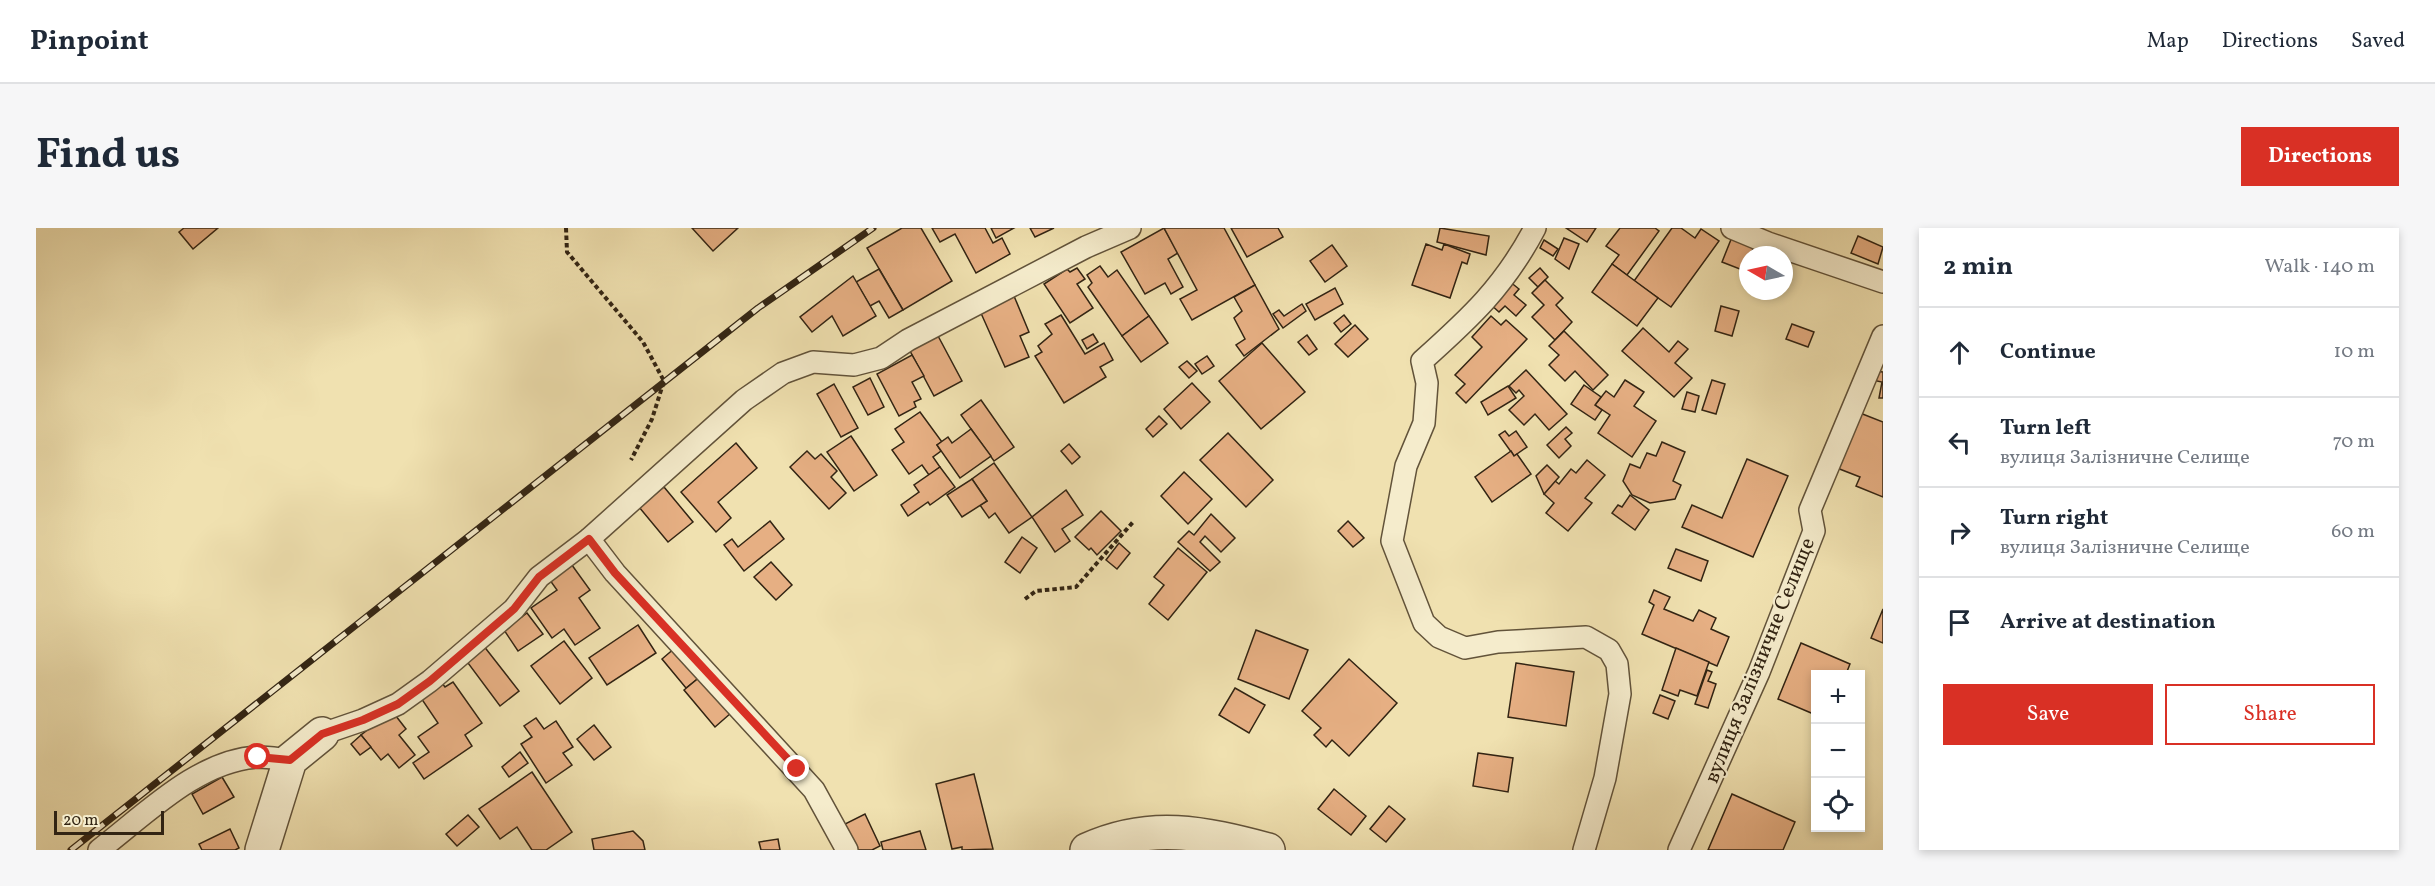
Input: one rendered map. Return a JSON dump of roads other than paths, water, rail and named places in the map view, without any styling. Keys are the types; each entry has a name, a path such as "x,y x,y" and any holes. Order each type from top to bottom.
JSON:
{"street":[{"path":"262,850 290,760 322,734"},
{"path":"1087,850 1109,840 1158,831 1218,837 1268,850"}],"lane":[{"path":"322,734 363,720 398,704 430,681 514,609 539,577 589,539 744,400 783,373 813,362 854,365 881,358 908,340 1086,247 1130,228"},
{"path":"1535,228 1502,282 1474,315 1422,361 1426,382 1424,423 1406,466 1392,541 1424,623 1439,637 1465,648 1498,642 1586,637 1609,650 1617,664 1620,694 1605,778 1584,850"},
{"path":"1732,228 1768,243 1883,282"},
{"name":"вулиця Залізничне Селище","path":"1679,850 1759,672 1814,531 1810,510 1883,336"},
{"path":"589,539 615,573 814,789 847,850"},
{"path":"99,850 195,776 227,764 258,757 290,760"}],"railway":[{"path":"71,850 758,308 873,228"}]}
